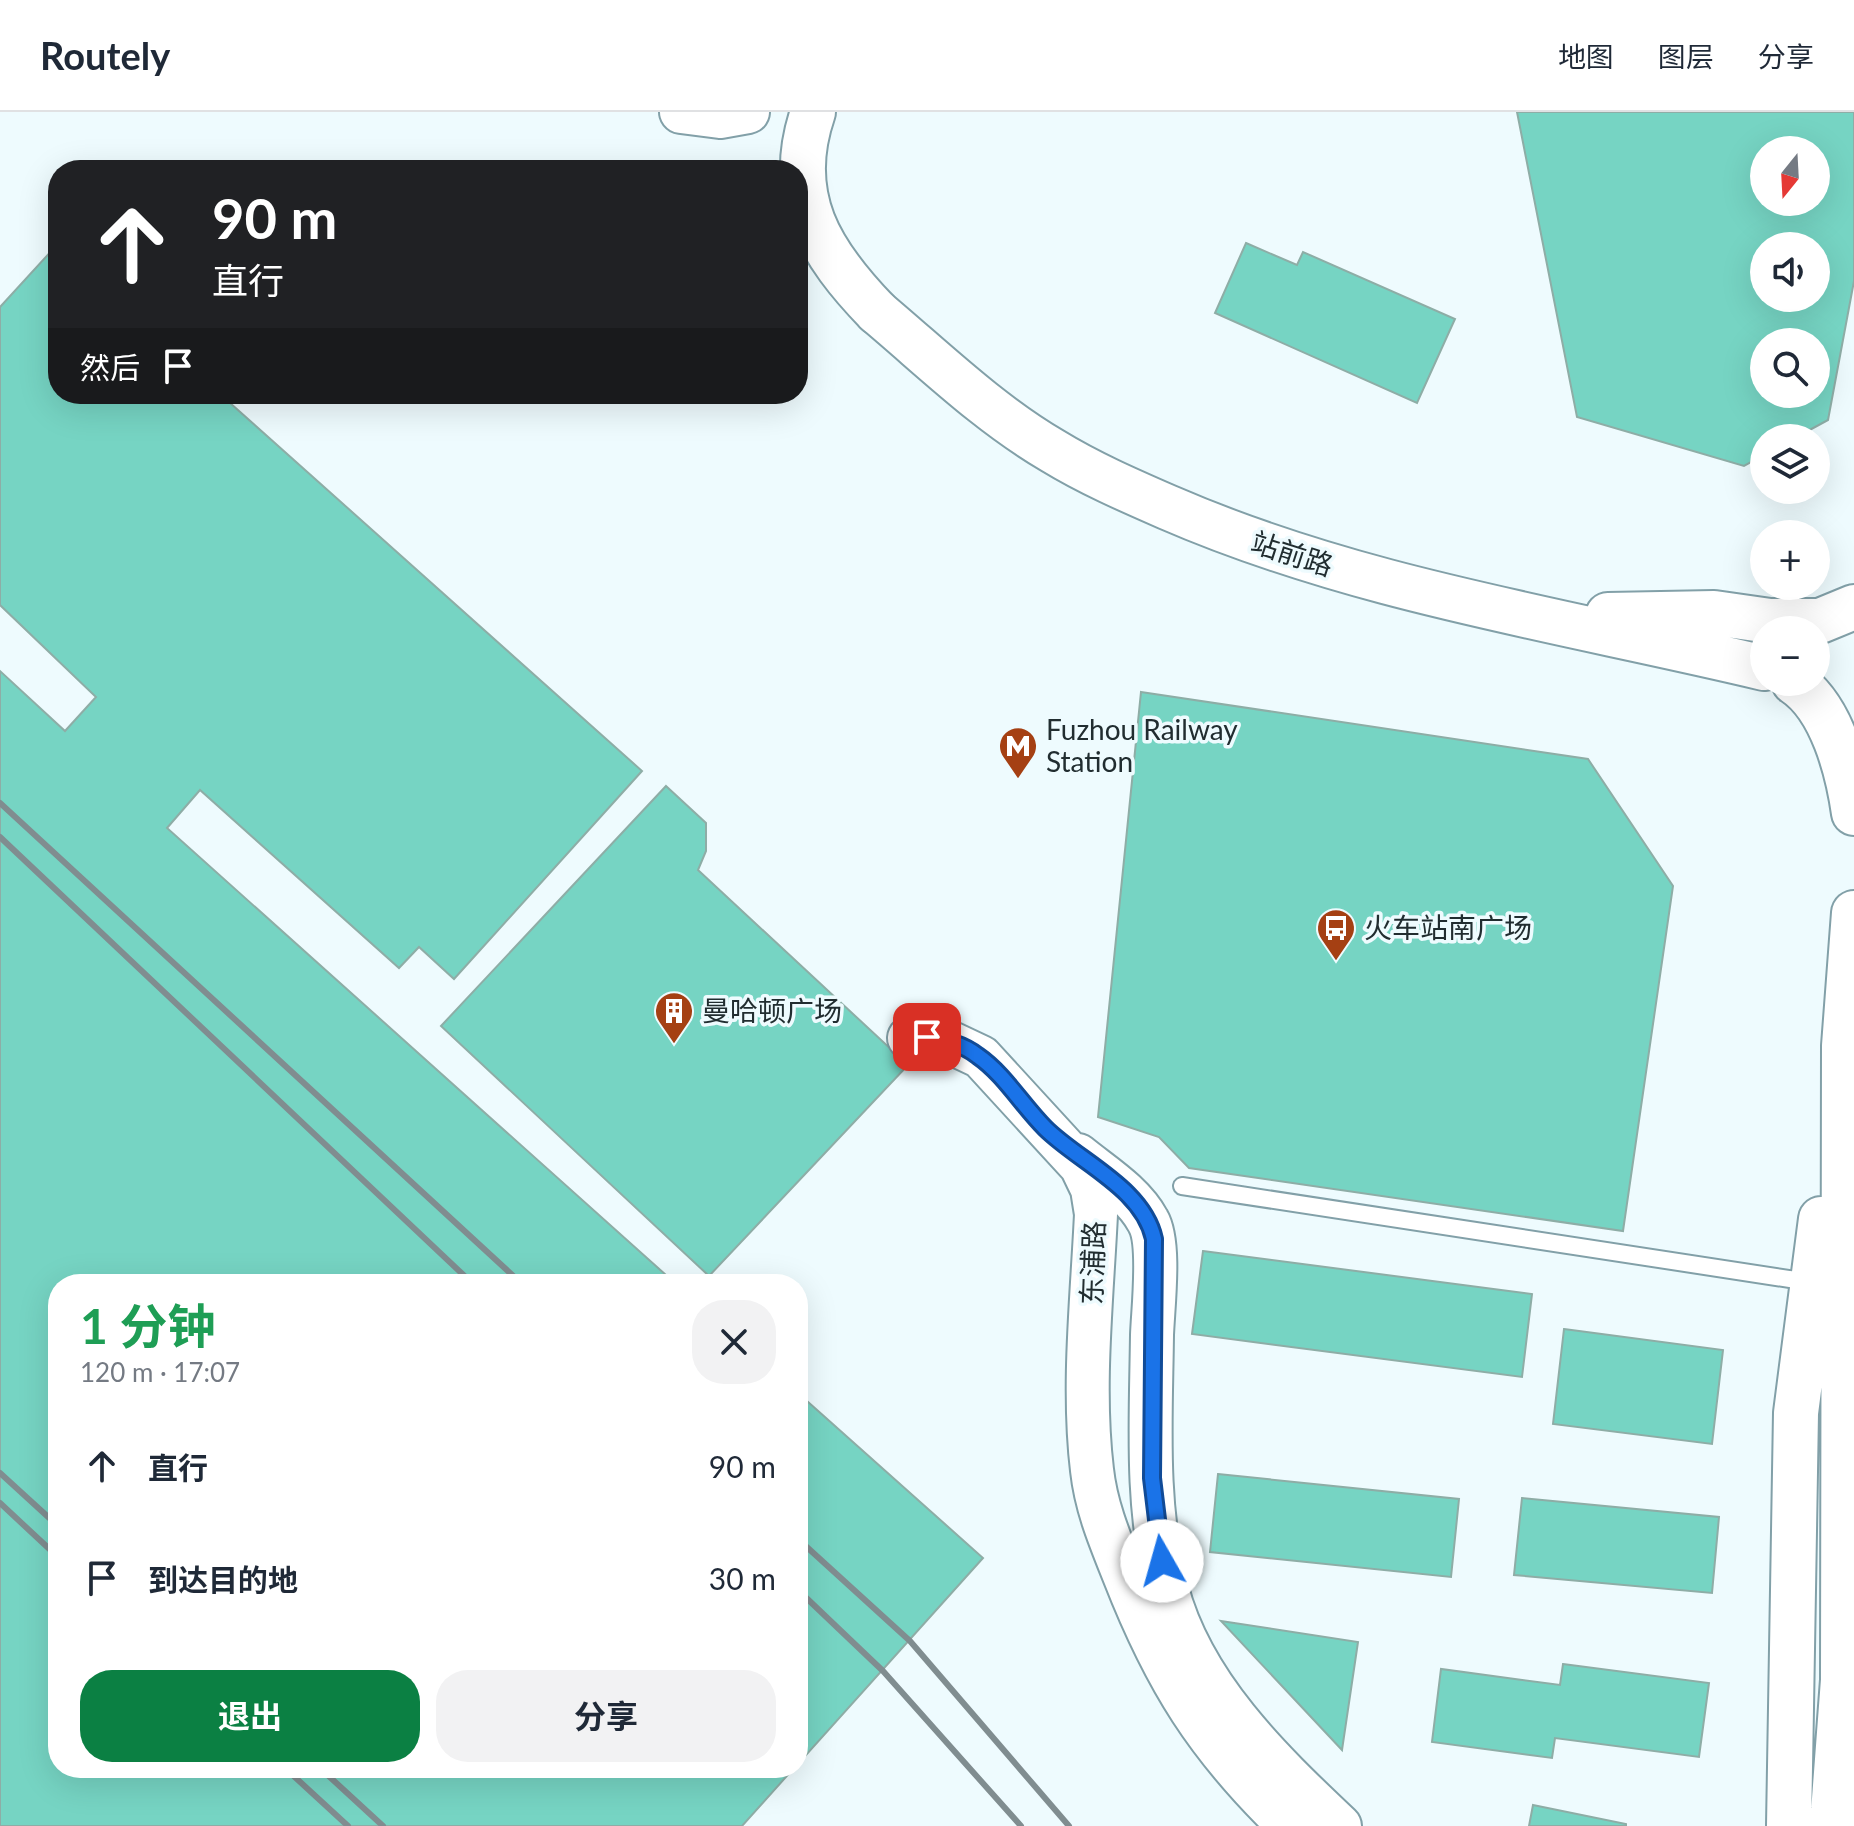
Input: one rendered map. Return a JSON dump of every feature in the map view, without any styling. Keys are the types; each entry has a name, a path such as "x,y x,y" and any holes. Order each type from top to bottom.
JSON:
{"main road":[{"name":"站前路","path":"801,160 813,112"},
{"name":"站前路","path":"808,206 823,247 846,280 877,312 998,414 1097,476 1205,524 1310,561 1430,595 1750,665"},
{"path":"1533,617 1714,613 1770,621 1820,621 1854,607"},
{"path":"1808,696 1828,727 1850,787 1854,813"},
{"path":"1789,1826 1796,1413 1844,1046 1854,913"},
{"path":"1832,1826 1839,1758 1845,1618 1844,1046"}],"street":[{"path":"681,112 720,117 748,112"},
{"path":"909,1038 945,1040 981,1057 1046,1129"},
{"name":"东浦路","path":"1046,1129 1081,1166 1095,1200 1090,1442 1102,1519 1143,1625 1177,1692 1220,1754 1289,1826"},
{"name":"东浦路","path":"1046,1129 1127,1195 1152,1229 1152,1478 1162,1561 1177,1618 1204,1670 1235,1717 1340,1826"}],"lane":[{"path":"1182,1186 1813,1282"}],"building":[{"path":"1517,112 1854,112 1854,281 1828,420 1821,424 1750,424 1750,463 1744,466 1577,417"},
{"path":"1246,243 1297,265 1303,252 1455,319 1417,403 1215,313"},
{"path":"48,255 48,404 231,404 642,771 454,979 419,947 399,968 200,790 167,828 665,1274 48,1274 48,1778 785,1778 742,1826 0,1826 0,671 65,731 96,697 0,605 0,307"},
{"path":"1141,692 1588,759 1673,886 1623,1231 1189,1168 1159,1137 1098,1117"},
{"name":"曼哈顿广场","path":"666,786 706,823 706,851 698,870 908,1065 711,1274 707,1274 441,1026"},
{"path":"1203,1251 1532,1294 1522,1377 1192,1334"},
{"path":"1564,1329 1723,1350 1712,1444 1553,1424"},
{"path":"808,1402 983,1558 808,1753"},
{"path":"1218,1474 1459,1499 1451,1577 1210,1552"},
{"path":"1522,1498 1719,1517 1712,1593 1514,1575"},
{"path":"1221,1621 1358,1642 1342,1750"},
{"path":"1563,1664 1709,1683 1699,1757 1555,1738 1552,1758 1432,1742 1441,1669 1560,1685"},
{"path":"1533,1805 1626,1824 1626,1826 1529,1826"}],"railway":[{"path":"0,803 511,1274"},
{"path":"0,837 462,1274"},
{"path":"0,1473 48,1517"},
{"path":"0,1503 48,1548"},
{"path":"808,1548 910,1641 1069,1826"},
{"path":"808,1600 883,1671 1021,1826"},
{"path":"296,1778 348,1826"},
{"path":"331,1778 383,1826"}],"place":[{"name":"Fuzhou Railway Station","path":"1018,780"},
{"name":"火车站南广场","path":"1336,962"},
{"name":"曼哈顿广场","path":"674,1045"}],"route":[{"path":"927,1037 964,1047 981,1057 1046,1129 1127,1195 1152,1229 1152,1478 1162,1561"}]}
